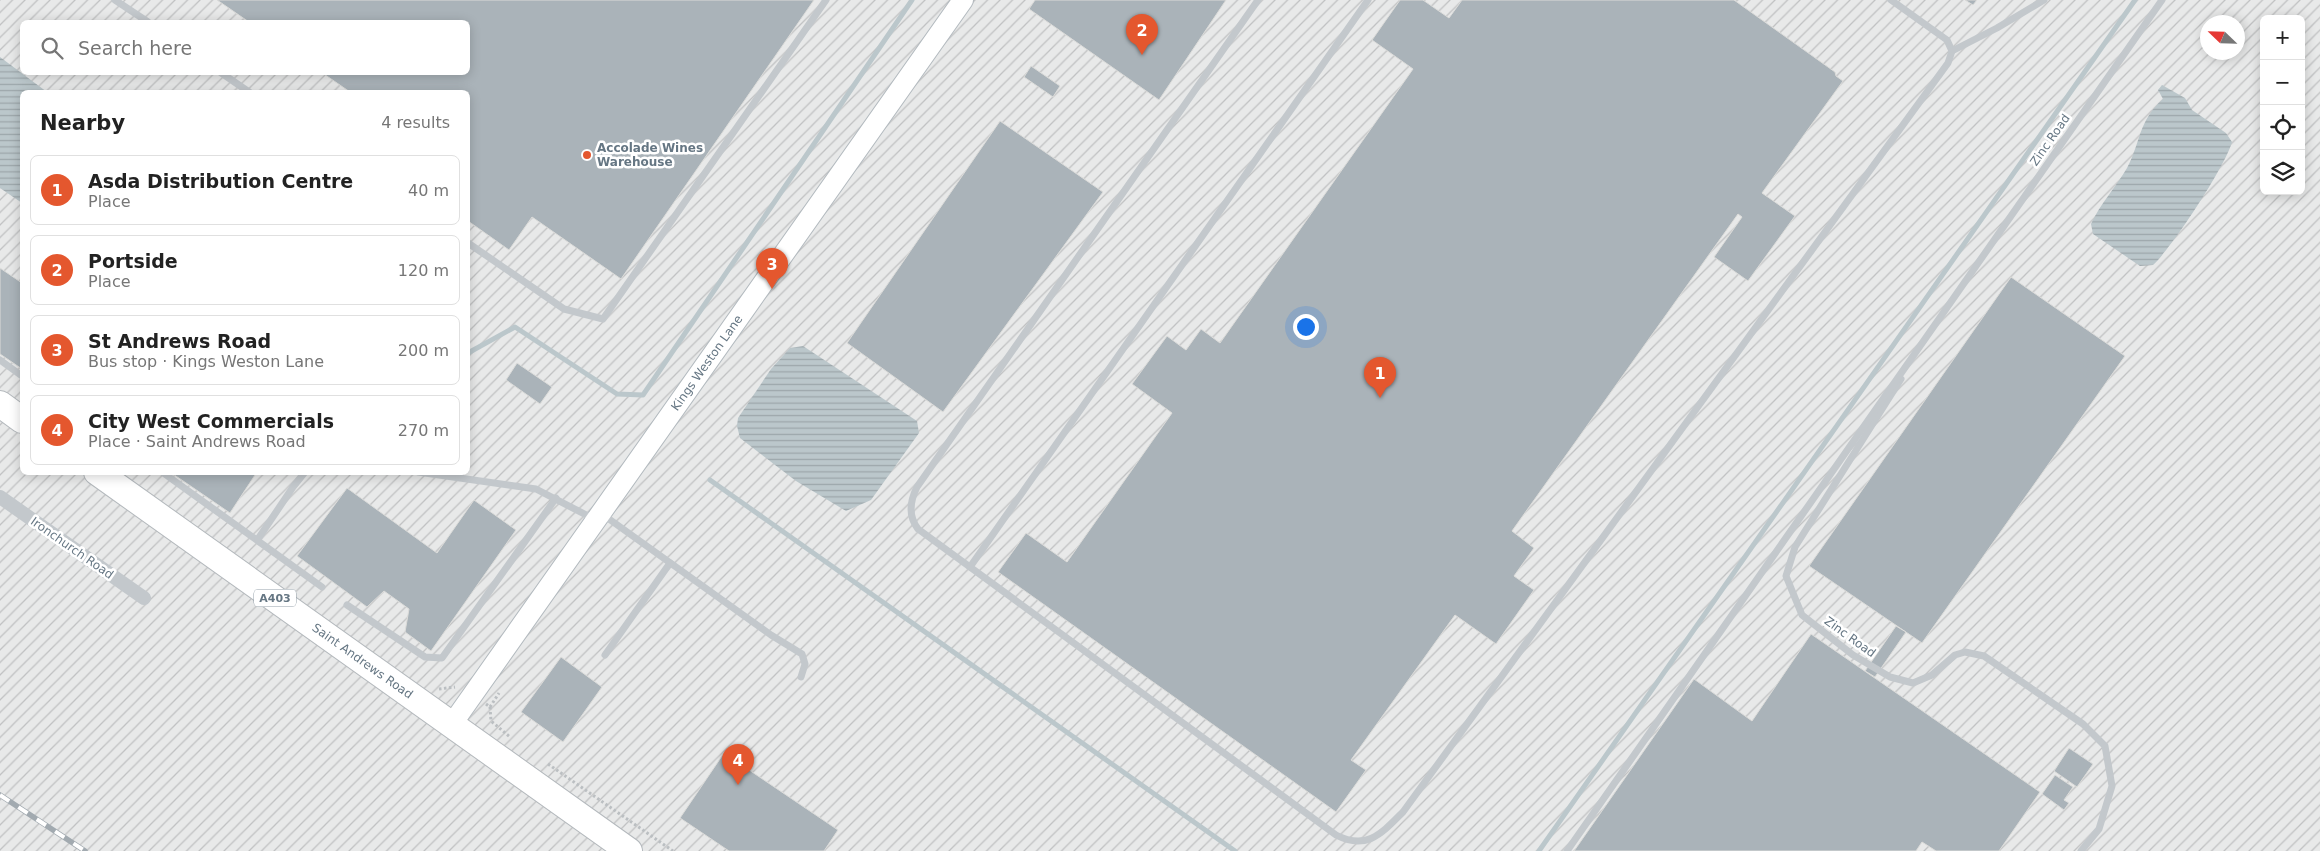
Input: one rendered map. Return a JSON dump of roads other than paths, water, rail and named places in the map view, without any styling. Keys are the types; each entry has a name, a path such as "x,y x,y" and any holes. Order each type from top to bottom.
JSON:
{"highway":[{"path":"0,404 20,419"},
{"name":"Saint Andrews Road","path":"101,475 629,851"}],"street":[{"name":"Kings Weston Lane","path":"452,724 963,0"},
{"name":"Ironchurch Road","path":"0,497 144,598"}],"lane":[{"path":"115,0 145,20"},
{"path":"470,244 564,309 603,319 826,0"},
{"path":"1258,0 917,487 911,504 914,523 918,529 1336,835 1349,842 1370,840 1380,834 1404,812 1948,63 1952,51 1947,40 1891,0"},
{"path":"970,567 1368,0"},
{"path":"1952,51 1997,28 2044,0"},
{"name":"Zinc Road","path":"1567,851 1956,292 2162,0"},
{"path":"224,75 246,90"},
{"name":"Zinc Road","path":"1956,292 1795,547 1786,576 1802,615 1853,655 1890,678 1913,683 1932,675 1955,655 1965,652 1984,656 2083,724 2105,746 2112,786 2099,829 2081,851"},
{"path":"0,360 20,375"},
{"path":"166,475 258,539 322,587"},
{"path":"258,539 303,475"},
{"path":"439,475 536,489 599,517 670,563 771,635 802,654 805,664 801,677"},
{"path":"348,605 425,657 442,658 556,498"},
{"path":"605,654 670,563"}],"waterway":[{"path":"470,352 515,327 617,394 643,395 912,0"},
{"path":"1539,851 2135,0"},
{"path":"710,480 1235,851"}],"railway":[{"path":"0,795 85,851"}],"place":[{"name":"Portside","path":"1142,55"},
{"name":"Accolade Wines Warehouse","path":"587,155"},
{"name":"St Andrews Road","path":"772,289"},
{"name":"Asda Distribution Centre","path":"1380,398"},
{"name":"City West Commercials","path":"738,785"}]}
